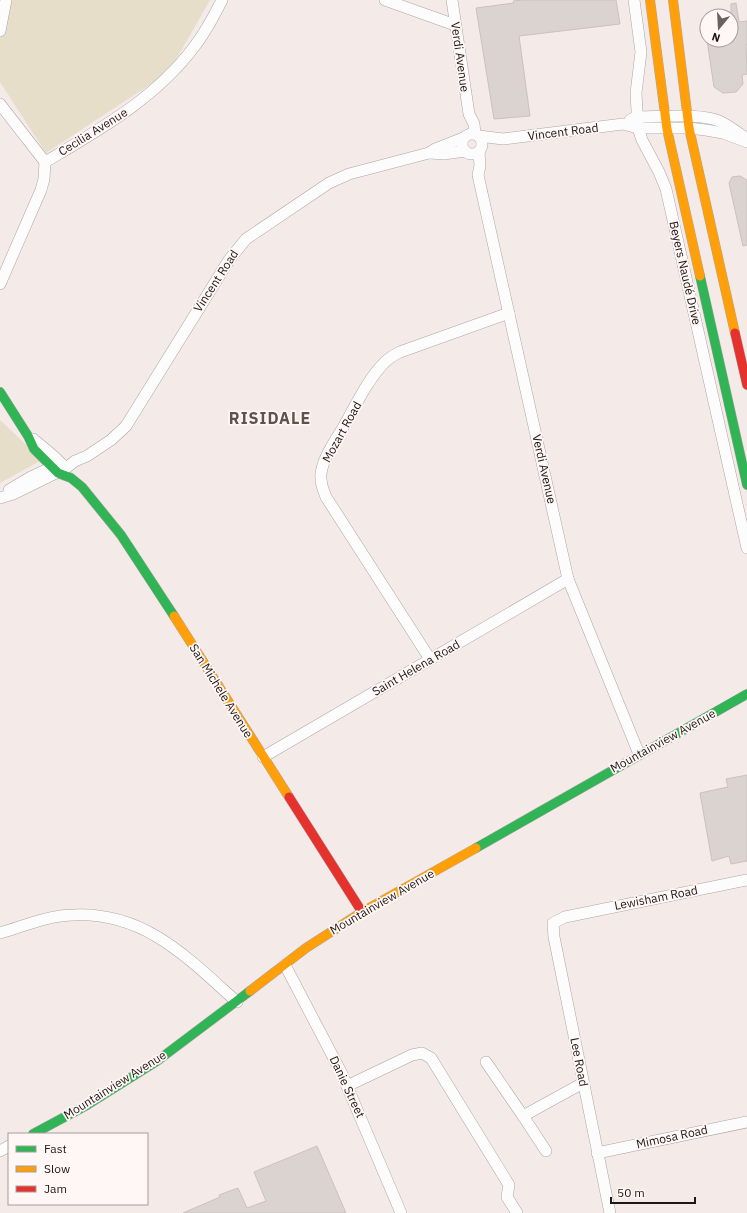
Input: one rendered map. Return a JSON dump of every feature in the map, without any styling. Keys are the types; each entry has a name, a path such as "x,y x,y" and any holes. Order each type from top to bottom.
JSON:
{"street":[{"path":"0,31 6,0"},
{"name":"Cecilia Avenue","path":"0,284 41,190 44,179 45,162 126,112 158,86 174,71 194,47 222,0"},
{"path":"385,0 455,25"},
{"name":"Verdi Avenue","path":"452,0 469,114 466,123 471,136"},
{"name":"Beyers Naudé Drive","path":"634,0 641,52 636,93 637,122 642,140 666,189 747,548"},
{"name":"Beyers Naudé Drive","path":"650,0 667,129 747,485"},
{"path":"673,0 689,128 747,385"},
{"path":"0,104 45,162"},
{"name":"Vincent Road","path":"429,153 435,148 471,136 504,139 623,124 665,117 701,117 720,121 746,139"},
{"path":"637,122 667,129 689,128 717,132 746,139"},
{"path":"471,136 482,140 482,144 473,151 462,147 471,136"},
{"name":"Vincent Road","path":"64,469 101,447 116,436 126,426 229,260 246,239 316,191 349,174 429,153 444,154 473,151 492,146 504,139"},
{"name":"Verdi Avenue","path":"473,151 480,166 478,175 568,579 639,754"},
{"name":"Mozart Road","path":"430,659 326,497 323,490 321,473 328,454 362,394 380,367 392,356 509,313"},
{"path":"0,392 28,436"},
{"name":"San Michele Avenue","path":"28,436 50,453 82,487 121,535 362,912"},
{"name":"Saint Helena Road","path":"263,757 568,579"},
{"name":"Mountainview Avenue","path":"35,1133 87,1105 157,1061 316,942 362,912 747,694"},
{"name":"Lewisham Road","path":"565,917 747,880"},
{"path":"0,933 74,914 101,916 120,920 148,930 158,936 184,955 237,1002"},
{"name":"Lee Road","path":"565,917 553,923 554,936 610,1213"},
{"name":"Danie Street","path":"285,965 347,1086 401,1213"},
{"path":"347,1086 412,1055 422,1053 431,1058 510,1185 507,1197 517,1213"},
{"path":"486,1062 546,1151"},
{"path":"523,1116 583,1083"},
{"name":"Mimosa Road","path":"597,1153 747,1122"}],"shaded area":[{"path":"5,0 210,0 169,72 46,153 0,82 0,28"},
{"path":"0,420 42,460 0,483"}],"building":[{"path":"616,0 620,24 519,36 530,116 494,119 476,8 514,3 513,1"},
{"path":"736,3 737,8 731,8 731,4"},
{"path":"747,21 747,74 742,75 743,84 736,92 723,93 714,87 708,48 739,48 739,22"},
{"path":"740,176 747,180 747,245 743,246 729,183 732,177"},
{"path":"747,775 747,861 731,864 729,856 712,861 700,793 728,787 726,779"},
{"path":"317,1146 346,1213 183,1213 220,1197 219,1195 238,1188 247,1208 266,1201 254,1172"}],"traffic: fast":[{"path":"700,276 747,485"},
{"path":"0,392 28,436 34,449 58,473 71,478 82,487 121,535 174,616"},
{"path":"476,848 747,694"},
{"path":"35,1133 87,1105 157,1061 250,991"}],"traffic: slow":[{"path":"650,0 667,129 700,276"},
{"path":"673,0 689,128 735,333"},
{"path":"174,616 289,797"},
{"path":"250,991 306,948 362,912 476,848"}],"traffic: jam":[{"path":"735,333 747,385"},
{"path":"289,797 362,912"}],"district":[{"name":"RISIDALE","path":"270,418"}]}
